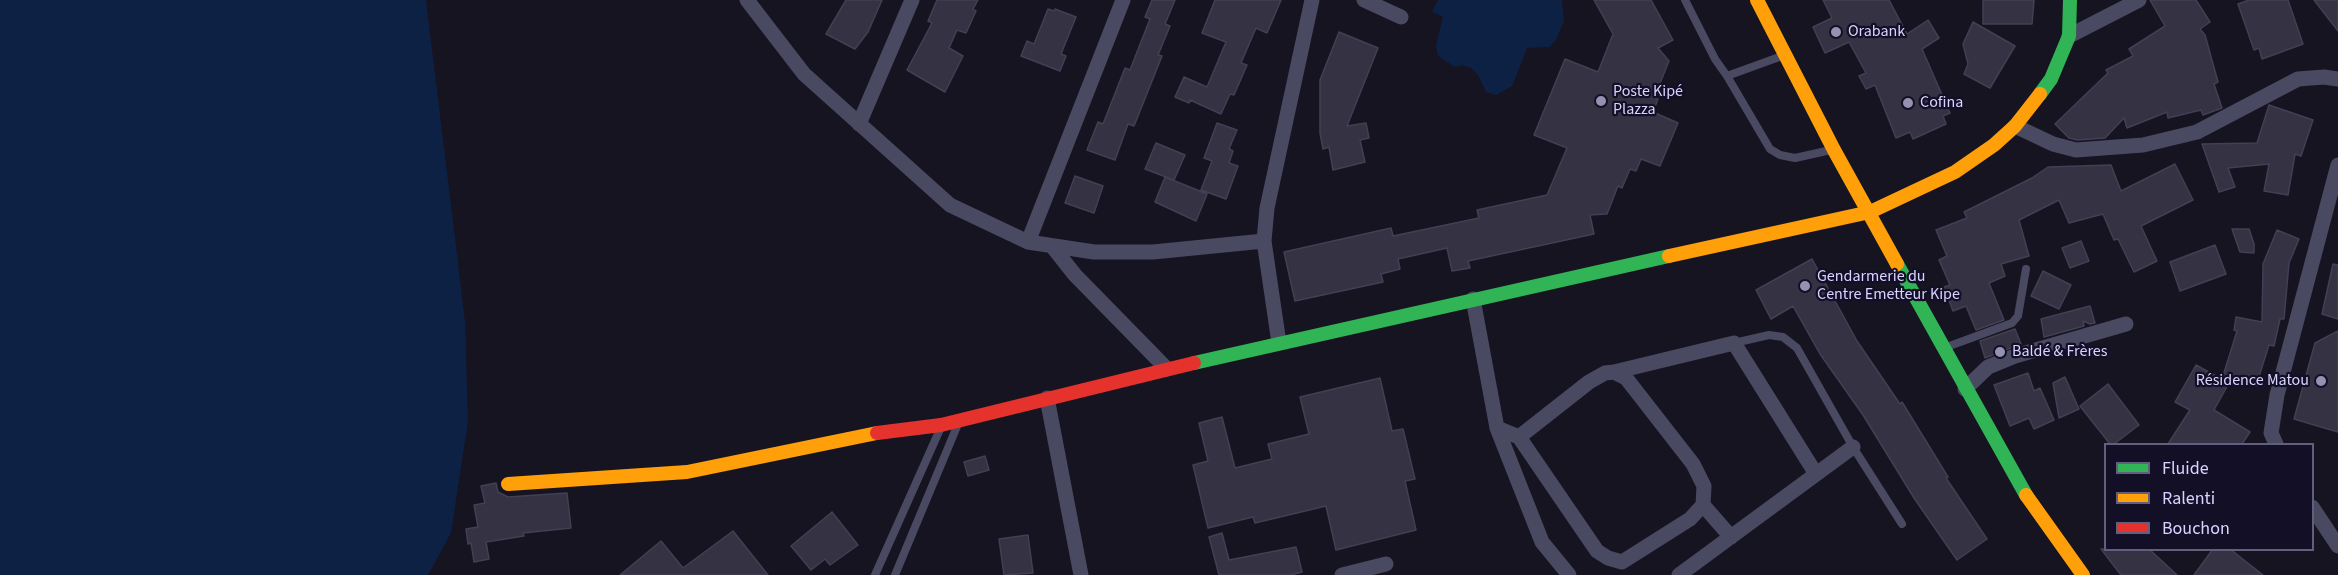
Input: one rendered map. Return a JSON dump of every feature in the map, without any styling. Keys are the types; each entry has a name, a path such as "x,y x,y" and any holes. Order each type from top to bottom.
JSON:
{"street":[{"path":"747,0 804,74 950,206 1028,242 1094,252 1153,252 1264,241"},
{"path":"859,124 912,0"},
{"path":"1028,242 1123,0"},
{"path":"1279,344 1264,241 1267,208 1312,0"},
{"path":"1364,0 1401,18"},
{"path":"1757,0 1834,150 1965,389 2032,505 2083,575"},
{"path":"508,484 687,472 894,430 941,425 1167,369 1869,212 1955,172 1994,145 2015,126 2051,80 2069,36 2070,0"},
{"path":"2069,36 2139,0"},
{"path":"2015,126 2053,144 2076,150 2144,145 2197,132 2298,79 2324,77 2338,79"},
{"path":"2276,443 2271,433 2277,395 2333,204 2338,165"},
{"path":"1052,246 1075,275 1167,369"},
{"path":"1473,299 1497,428 1542,542 1569,575"},
{"path":"1965,389 1988,367 2126,324"},
{"path":"1519,437 1589,382 1605,374 1734,344 1816,474"},
{"path":"1497,428 1519,437 1597,551 1608,558 1622,562 1690,519 1702,505 1704,486 1693,464 1626,378 1614,372"},
{"path":"1047,398 1081,575"},
{"path":"1679,575 1853,447"},
{"path":"1702,505 1731,537"},
{"path":"2314,509 2338,546"},
{"path":"1342,575 1386,564"}],"lane":[{"path":"1685,0 1715,59 1770,149 1780,155 1795,158 1834,150"},
{"path":"1727,76 1786,55"},
{"path":"1943,349 2012,323 2018,316 2026,269"},
{"path":"1734,344 1769,335 1783,337 1797,348 1853,447 1902,524"},
{"path":"895,575 959,420"},
{"path":"875,575 941,425"}],"water":[{"path":"0,0 426,0 465,321 468,421 451,533 428,575 0,575"},
{"path":"1438,0 1562,0 1564,21 1556,40 1549,47 1527,48 1512,86 1496,95 1486,92 1478,75 1471,68 1462,65 1455,67 1438,56 1436,45 1443,17 1432,12"}],"building":[{"path":"846,0 882,0 868,32 855,49 826,34"},
{"path":"937,0 978,0 973,9 976,11 966,33 957,30 949,48 963,56 945,92 907,70 932,23 928,21"},
{"path":"1152,0 1175,0 1165,24 1170,26 1158,55 1162,56 1134,126 1128,124 1115,160 1087,150 1098,122 1103,124 1125,68 1130,70 1150,19 1145,17"},
{"path":"1215,0 1281,0 1267,33 1256,28 1241,63 1247,65 1234,95 1230,94 1221,114 1190,100 1189,103 1175,97 1184,77 1207,87 1226,42 1202,33"},
{"path":"1594,0 1651,0 1673,40 1658,48 1669,61 1654,98 1658,99 1653,112 1678,123 1660,166 1641,159 1636,171 1630,169 1622,188 1618,186 1607,214 1590,215 1594,234 1468,261 1470,268 1452,271 1447,248 1398,259 1400,269 1381,274 1383,282 1295,301 1284,252 1391,228 1393,236 1479,218 1477,210 1547,195 1567,148 1534,135 1565,59 1598,72 1613,34"},
{"path":"1823,0 1889,0 1907,34 1928,20 1939,38 1922,49 1950,113 1943,116 1946,124 1913,139 1910,132 1896,138 1875,85 1866,89 1859,76 1866,73 1849,42 1825,53 1813,27 1832,18"},
{"path":"1983,0 2034,0 2032,24 1983,24"},
{"path":"2150,0 2196,0 2210,22 2200,29 2205,35 2218,82 2214,84 2222,108 2203,115 2201,110 2168,118 2167,112 2127,128 2124,118 2105,138 2077,140 2069,138 2055,124 2108,73 2106,70 2133,56 2129,49 2165,26"},
{"path":"2249,0 2288,0 2303,44 2262,59 2259,48 2254,50 2238,4"},
{"path":"2314,0 2338,0 2338,31"},
{"path":"1048,9 1054,11 1055,9 1076,17 1061,54 1066,56 1060,71 1021,56 1027,41 1034,44"},
{"path":"1973,22 2015,46 1990,88 1964,74 1968,64 1963,44"},
{"path":"1339,32 1378,48 1347,126 1366,123 1369,138 1360,140 1365,162 1333,170 1329,147 1323,149 1320,133 1320,80"},
{"path":"2269,105 2313,120 2301,156 2295,154 2288,195 2264,191 2269,164 2228,168 2235,187 2219,192 2202,144 2257,143"},
{"path":"1217,123 1237,130 1229,149 1233,151 1229,163 1238,166 1226,199 1201,190 1212,161 1204,158"},
{"path":"1156,143 1185,155 1174,180 1145,169"},
{"path":"2175,164 2193,200 2141,226 2157,261 2134,272 2118,239 2114,240 2103,214 2069,223 2059,200 2019,220 2029,256 2001,264 2005,276 1989,283 2004,320 1976,330 1966,306 1953,311 1944,287 1950,285 1939,260 1947,256 1936,230 1967,218 1964,212 2032,178 2048,167 2111,165 2121,191"},
{"path":"1075,176 1103,186 1094,213 1065,203"},
{"path":"1165,177 1207,194 1196,221 1155,202"},
{"path":"2232,229 2249,229 2254,244 2254,253 2240,252"},
{"path":"2277,230 2299,239 2289,263 2284,319 2280,319 2274,346 2269,345 2256,386 2223,376 2237,331 2234,330 2236,317 2262,322 2263,264"},
{"path":"2081,241 2089,261 2070,268 2062,248"},
{"path":"2215,245 2226,274 2180,291 2170,262"},
{"path":"1812,259 1857,341 1900,404 1902,402 1948,477 1946,478 1987,539 1957,560 1914,498 1863,415 1820,354 1793,306 1771,319 1756,290"},
{"path":"2333,264 2338,265 2338,319 2322,314"},
{"path":"2043,271 2071,285 2059,309 2031,296"},
{"path":"2090,306 2095,323 2090,324 2083,321 2084,326 2044,337 2041,319"},
{"path":"2015,329 2021,344 1985,358 1980,341"},
{"name":"Résidence Matou","path":"2338,331 2338,432 2294,419 2315,343"},
{"path":"2196,365 2229,383 2214,410 2250,432 2243,443 2169,443 2190,410 2175,402"},
{"path":"2028,373 2034,391 2040,388 2054,420 2034,429 2029,418 2010,426 1994,385"},
{"path":"2065,377 2079,409 2059,418 2053,383"},
{"path":"1380,378 1392,431 1403,429 1415,479 1405,481 1416,530 1336,550 1326,506 1255,523 1253,517 1208,528 1193,465 1208,461 1199,423 1222,417 1235,468 1272,459 1268,444 1309,434 1300,397"},
{"path":"2108,384 2139,425 2115,443 2109,443 2080,406"},
{"path":"985,456 989,470 968,476 964,462"},
{"path":"496,483 498,492 508,497 567,493 571,528 523,533 524,536 486,542 489,559 474,562 466,529 478,527 474,505 485,503 481,486"},
{"path":"832,512 858,545 830,565 825,559 811,570 791,546"},
{"path":"733,531 768,575 620,575 661,541 683,568"},
{"path":"1222,533 1229,560 1296,547 1302,572 1291,575 1219,575 1209,537"},
{"path":"1028,535 1033,573 1004,575 999,539"},
{"path":"2101,549 2104,551 2151,551 2177,575 2121,575"},
{"path":"2212,551 2233,551 2263,575 2194,575"}],"traffic: fast":[{"path":"2040,94 2051,79 2069,36 2070,0"},
{"path":"1194,363 1669,256"},
{"path":"1897,264 2026,495"}],"traffic: slow":[{"path":"1757,0 1834,150 1897,264"},
{"path":"1669,256 1870,212 1955,172 1994,145 2015,126 2040,94"},
{"path":"508,484 687,472 877,433"},
{"path":"2026,495 2083,575"}],"traffic: jam":[{"path":"877,433 941,425 1194,363"}],"place":[{"name":"Orabank","path":"1836,32"},
{"name":"Poste Kipé Plazza","path":"1601,101"},
{"name":"Cofina","path":"1908,103"},
{"name":"Gendarmerie du Centre Emetteur Kipe","path":"1805,286"},
{"name":"Baldé & Frères","path":"2000,352"},
{"name":"Résidence Matou","path":"2321,381"}]}
